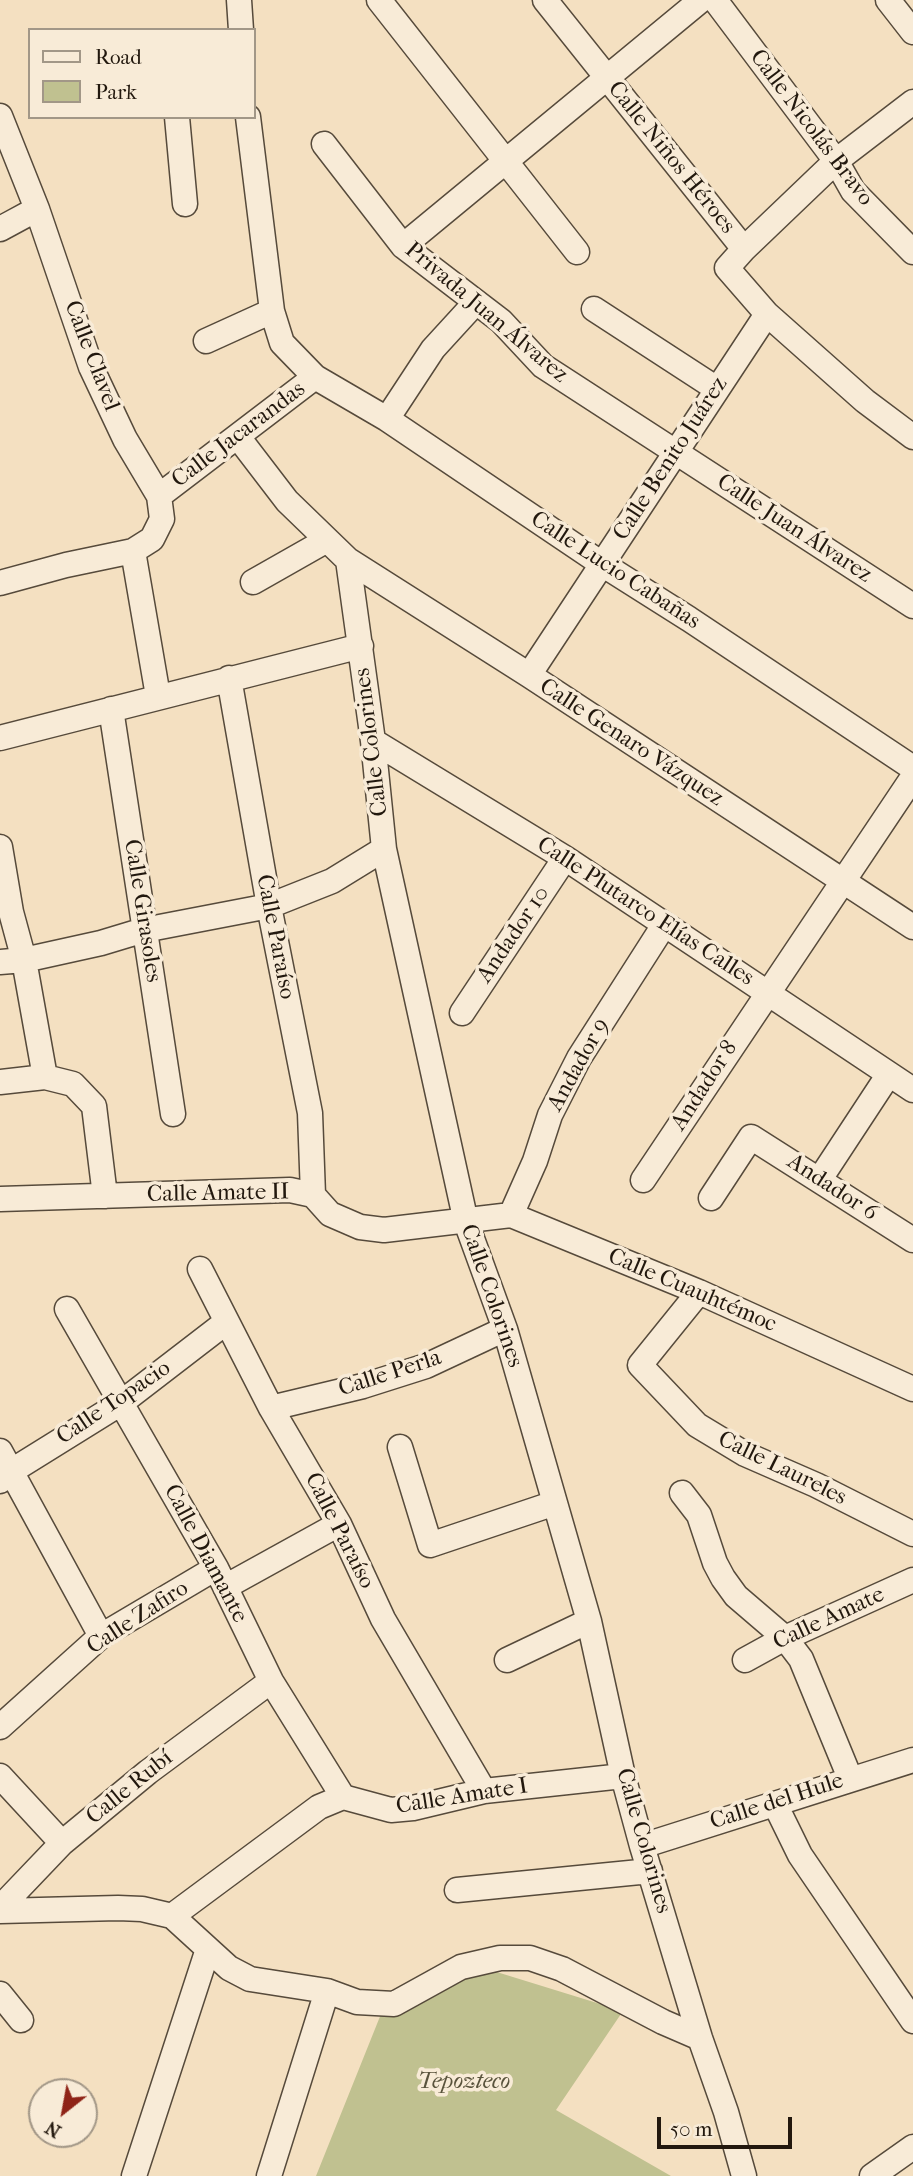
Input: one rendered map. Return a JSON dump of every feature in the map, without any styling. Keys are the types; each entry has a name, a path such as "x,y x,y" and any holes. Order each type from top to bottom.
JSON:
{"street":[{"path":"239,0 241,28"},
{"path":"379,0 577,252"},
{"name":"Calle Niños Héroes","path":"545,0 744,249 727,268 767,314"},
{"path":"403,246 701,0"},
{"name":"Calle Nicolás Bravo","path":"715,0 836,161 853,191 913,252"},
{"path":"888,0 913,32"},
{"path":"744,249 836,161 913,102"},
{"name":"Calle Clavel","path":"0,116 37,209 91,367 125,439 159,496"},
{"path":"177,119 185,204"},
{"name":"Calle Lucio Cabañas","path":"248,119 272,312 282,343 316,377 387,419 913,768"},
{"name":"Privada Juan Álvarez","path":"324,144 403,246 501,321 543,366 676,452"},
{"path":"0,229 37,209"},
{"path":"387,419 433,349 476,302"},
{"path":"594,309 718,389"},
{"path":"206,341 272,312"},
{"path":"767,314 865,401 913,437"},
{"name":"Calle Benito Juárez","path":"529,675 767,314"},
{"name":"Calle Jacarandas","path":"133,551 152,539 162,519 159,496 316,377"},
{"path":"238,437 287,501 348,559"},
{"name":"Calle Juan Álvarez","path":"676,452 913,607"},
{"path":"253,582 327,540"},
{"path":"0,583 133,551 158,696"},
{"name":"Calle Colorines","path":"348,559 373,741 384,849 466,1222 505,1329 589,1621 623,1776 642,1846 744,2176"},
{"name":"Calle Genaro Vázquez","path":"348,559 913,928"},
{"path":"0,738 361,646"},
{"name":"Calle Paraíso","path":"229,678 268,906 310,1113 313,1195"},
{"name":"Calle Girasoles","path":"111,709 173,1114"},
{"name":"Calle Plutarco Elías Calles","path":"373,741 565,858 913,1090"},
{"name":"Andador 8","path":"643,1180 913,777"},
{"path":"0,847 11,912 12,961 45,1077"},
{"path":"12,961 101,943 144,930 268,906 332,881 384,849"},
{"name":"Andador 10","path":"462,1013 565,858"},
{"name":"Andador 9","path":"511,1215 535,1161 550,1115 579,1058 664,925"},
{"path":"820,1179 889,1074"},
{"path":"0,1082 45,1077 73,1084 94,1106 106,1196"},
{"name":"Andador 6","path":"711,1198 751,1137 913,1240"},
{"name":"Calle Amate II","path":"0,1199 290,1190 313,1195 330,1214 360,1227 384,1230 466,1222"},
{"path":"466,1222 511,1215"},
{"name":"Calle Cuauhtémoc","path":"511,1215 699,1292 913,1389"},
{"name":"Calle Paraíso","path":"200,1269 225,1323 271,1408 339,1524 383,1619 484,1791"},
{"name":"Calle Laureles","path":"699,1292 640,1365 697,1425 745,1454 816,1485 913,1534"},
{"name":"Calle Diamante","path":"67,1310 220,1577 271,1681 343,1797"},
{"name":"Calle Topacio","path":"3,1468 121,1403 225,1323"},
{"name":"Calle Perla","path":"271,1408 363,1386 426,1366 505,1329"},
{"path":"400,1447 430,1545 555,1503"},
{"path":"3,1468 101,1636"},
{"path":"682,1493 699,1515 723,1578 736,1596 785,1637 801,1660 850,1779"},
{"name":"Calle Zafiro","path":"4,1714 101,1636 220,1577 339,1524"},
{"name":"Calle Amate","path":"745,1660 785,1637 913,1580"},
{"path":"507,1660 589,1621"},
{"name":"Calle Rubí","path":"0,1910 62,1843 148,1772 271,1681"},
{"name":"Calle del Hule","path":"642,1846 913,1760"},
{"path":"0,1776 62,1843"},
{"name":"Calle Amate I","path":"343,1797 391,1811 484,1791 623,1776"},
{"path":"172,1916 319,1807 343,1797"},
{"path":"775,1804 800,1856 913,2021"},
{"path":"457,1890 650,1871"},
{"path":"0,1910 118,1908 142,1909 172,1916 229,1968 250,1979 327,1991 357,2002 394,2004 461,1967 500,1958 530,1958 562,1969 663,2022 700,2038"},
{"path":"134,2176 208,1948"},
{"path":"269,2176 327,1991"},
{"path":"0,1993 21,2020"},
{"path":"872,2176 913,2147"}],"green space":[{"name":"Tepozteco","path":"487,1969 623,2011 556,2110 671,2176 316,2176 381,2014"}]}
